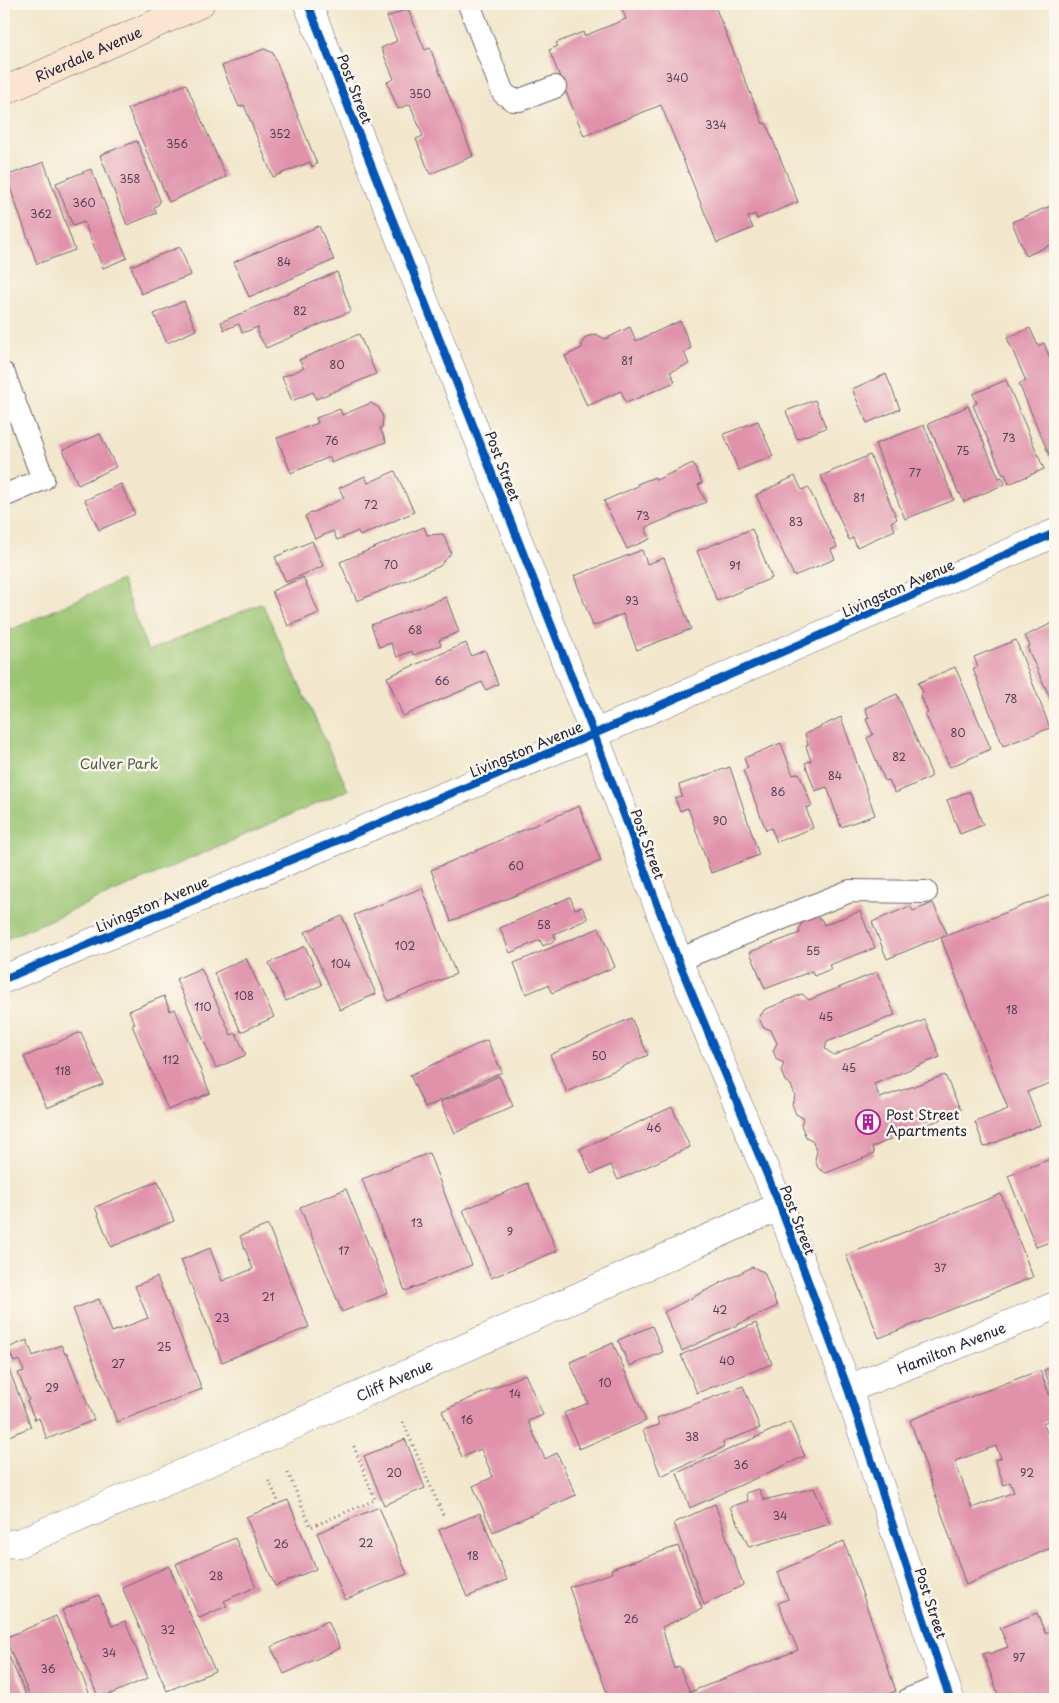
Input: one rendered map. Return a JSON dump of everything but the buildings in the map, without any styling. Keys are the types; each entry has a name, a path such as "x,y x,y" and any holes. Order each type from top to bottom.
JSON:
{"main road":[{"name":"Riverdale Avenue","path":"4,91 200,4"}],"street":[{"name":"Post Street","path":"308,4 594,734 678,960 780,1206 848,1389 947,1692"},
{"name":"Livingston Avenue","path":"4,979 594,734 1055,534"},
{"name":"Cliff Avenue","path":"4,1544 19,1543 247,1446 780,1206"},
{"name":"Hamilton Avenue","path":"848,1389 1055,1306"}],"lane":[{"path":"469,4 502,93 513,100 520,100 555,86"},
{"path":"4,374 43,479 4,496"},
{"path":"678,960 850,891 926,892"},
{"path":"909,1699 947,1692"}],"path":[{"path":"785,4 788,11"},
{"path":"403,1422 443,1515"},
{"path":"288,1473 311,1527 376,1500 353,1444"},
{"path":"269,1481 278,1501"}],"green space":[{"name":"Culver Park","path":"121,580 148,651 262,603 348,790 4,940 4,633"}],"cycle path":[{"path":"308,4 594,734 678,960 780,1206 848,1389 950,1699"},
{"path":"4,979 594,734 1055,533"}],"place":[{"name":"Post Street Apartments","path":"868,1122"}]}
